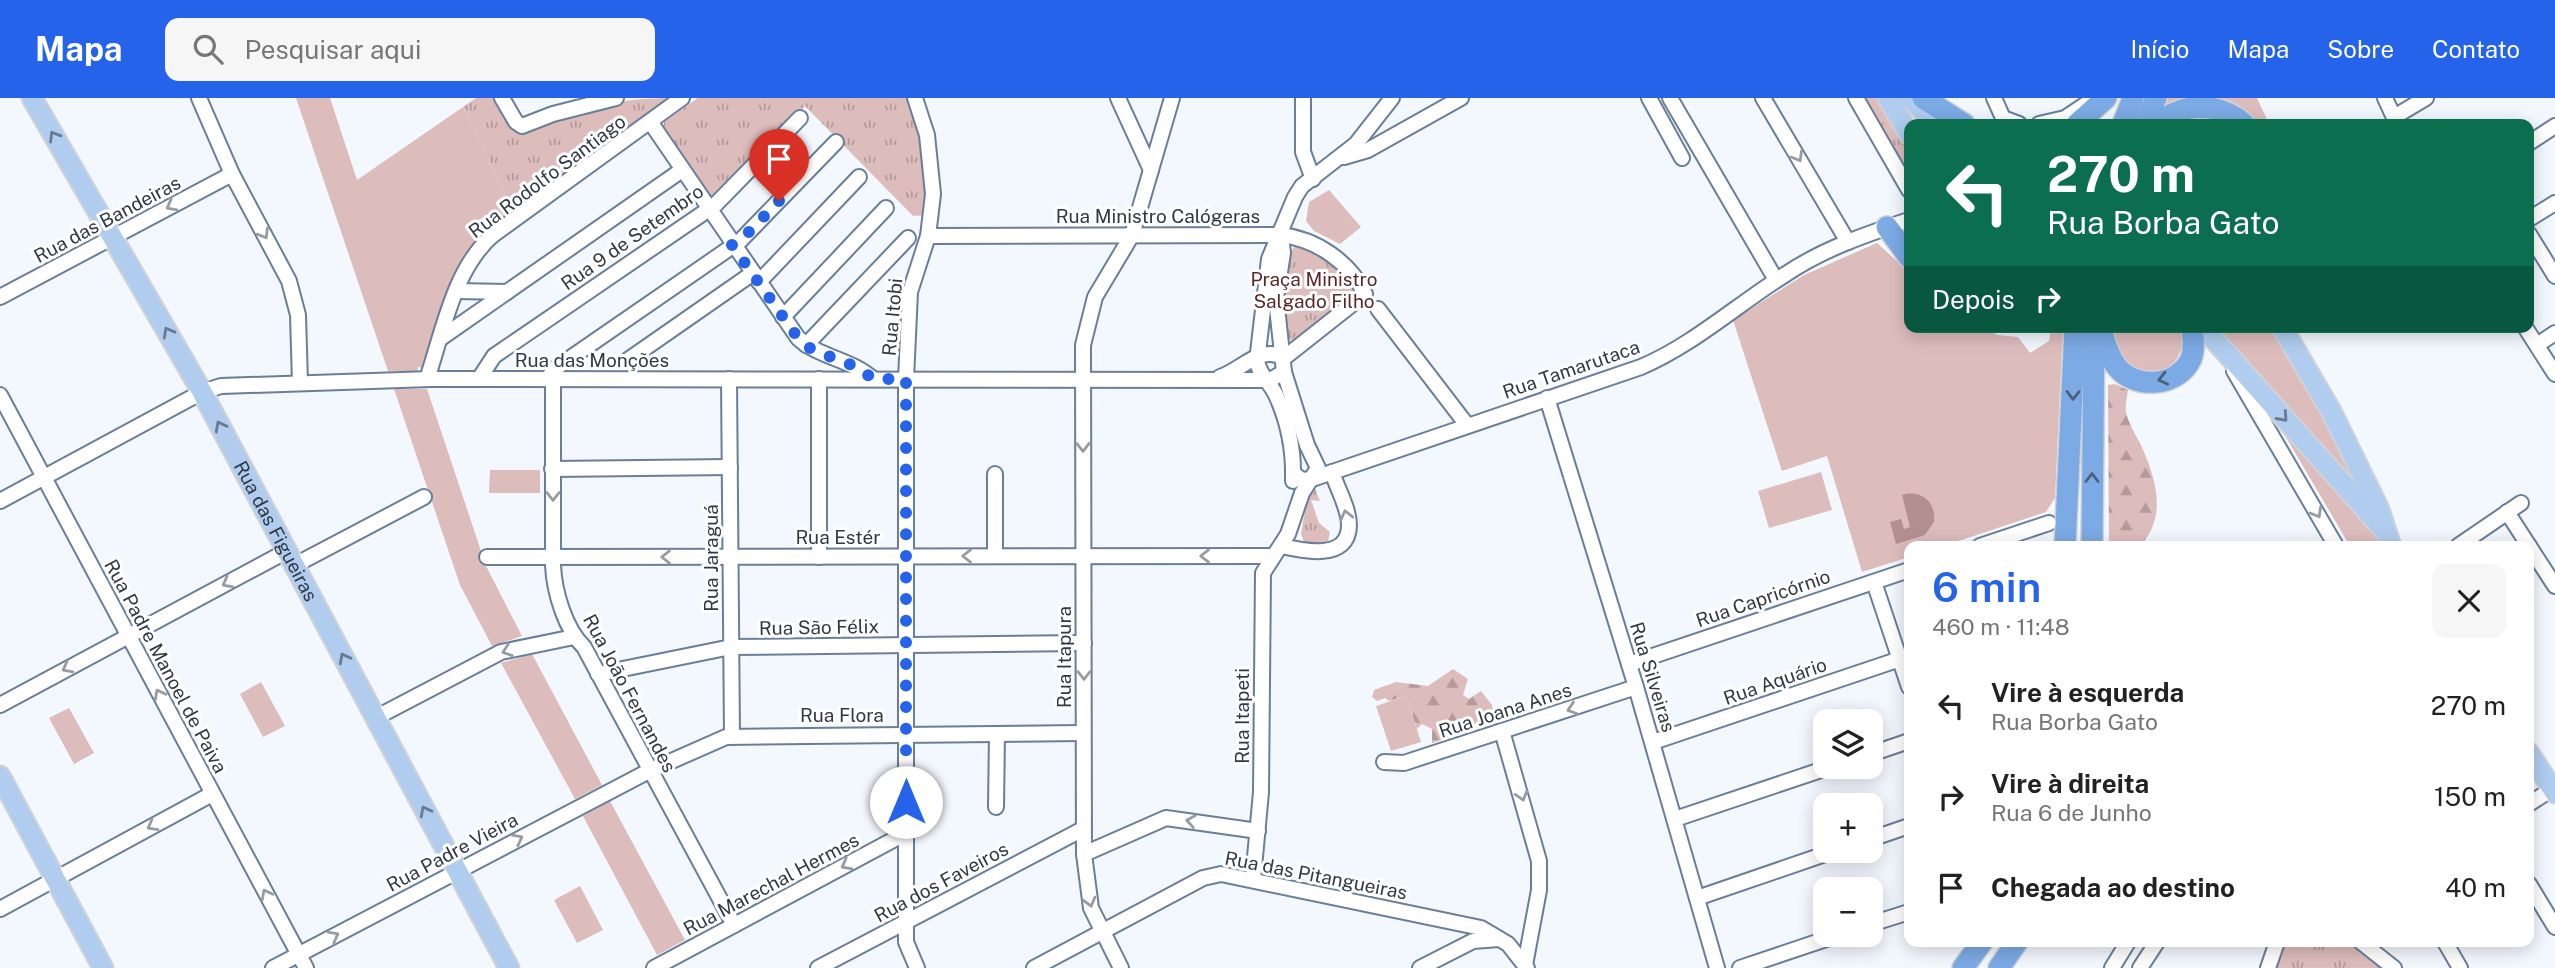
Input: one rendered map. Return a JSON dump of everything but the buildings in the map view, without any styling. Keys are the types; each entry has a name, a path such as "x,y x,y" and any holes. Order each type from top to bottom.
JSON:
{"highway":[{"path":"1923,98 1956,119"},
{"path":"2084,119 2106,98"},
{"path":"2125,119 2133,98"},
{"path":"2147,119 2156,98"},
{"path":"2166,119 2179,111 2203,107 2233,115 2238,119"},
{"path":"1887,227 1904,250"},
{"path":"2065,541 2076,333"},
{"path":"2092,541 2097,333"},
{"path":"2100,333 2116,366 2136,380 2154,382 2177,376 2187,366 2193,354 2192,333"},
{"path":"1963,968 1978,947"},
{"path":"1999,968 2014,947"}],"main road":[{"name":"Rua das Figueiras","path":"32,98 202,392 509,968"},
{"path":"1888,98 1904,125"},
{"path":"1910,98 1932,119"},
{"path":"2208,333 2388,538"},
{"path":"2286,333 2331,411 2379,509 2388,538"},
{"path":"2534,760 2554,790"},
{"path":"0,776 103,968"}],"street":[{"path":"199,98 232,174 284,270 293,294 299,325 300,383"},
{"path":"502,98 516,122 522,126 553,114 616,98"},
{"name":"Rua Rodolfo Santiago","path":"427,379 457,291 472,259 483,244 651,123 681,98"},
{"name":"Rua Itobi","path":"915,98 927,135 933,173 928,236 910,292 906,379 906,922 907,949 916,968"},
{"path":"1118,98 1151,170"},
{"name":"Rua Itapura","path":"1121,968 1101,933 1088,898 1084,854 1083,345 1090,310 1099,288 1132,235 1171,98"},
{"path":"1303,98 1303,152 1312,179"},
{"path":"1293,515 1293,444 1282,409 1258,366 1257,356 1271,251 1281,235 1295,197 1312,179 1343,157 1371,127 1392,98"},
{"path":"1343,157 1368,150 1461,98"},
{"path":"1649,98 1682,158"},
{"path":"1670,98 1776,280"},
{"path":"1763,98 1848,242"},
{"path":"1856,98 1904,181"},
{"path":"1994,98 2006,119"},
{"path":"2057,119 2072,115 2092,98"},
{"path":"2385,98 2395,119"},
{"path":"2399,119 2426,98"},
{"name":"Rua 9 de Setembro","path":"479,379 494,356 715,205 800,118"},
{"path":"651,123 732,245 806,345 859,368 873,379"},
{"path":"2534,140 2555,125"},
{"path":"1371,127 1383,134 1397,135"},
{"path":"550,379 556,368 740,241 836,142"},
{"path":"441,338 682,170"},
{"name":"Rua das Bandeiras","path":"0,297 232,174"},
{"path":"628,360 756,278 859,177"},
{"path":"2534,216 2555,203"},
{"path":"783,317 886,208"},
{"name":"Rua Tamarutaca","path":"1312,479 1659,359 1776,280 1848,242 1904,222"},
{"path":"1281,235 1283,253 1276,298 1284,365 1317,471 1302,493 1293,515"},
{"name":"Rua Ministro Calógeras","path":"928,236 1281,235 1304,238 1331,254 1366,294 1284,365"},
{"path":"806,345 908,238"},
{"path":"2534,242 2555,276"},
{"path":"457,291 507,292"},
{"path":"1378,309 1467,425"},
{"path":"2529,333 2555,374"},
{"path":"2537,345 2555,333"},
{"path":"2221,348 2333,541"},
{"path":"1257,356 1268,353 1284,365"},
{"name":"Rua das Monções","path":"1213,378 1230,374 1257,356"},
{"path":"1266,380 1278,378 1284,365"},
{"name":"Rua das Monções","path":"0,501 202,392 221,386 427,379 1266,380"},
{"name":"Rua João Fernandes","path":"550,379 555,582 574,637 584,647 734,925"},
{"name":"Rua Jaraguá","path":"729,379 732,736"},
{"path":"819,379 819,556"},
{"name":"Rua Padre Manoel de Paiva","path":"0,395 306,968"},
{"name":"Rua Silveiras","path":"1546,398 1653,742 1717,968"},
{"path":"1293,466 1304,453 1337,470"},
{"path":"1293,466 1302,480 1312,479"},
{"path":"552,468 730,467"},
{"name":"Rua Estér","path":"487,557 1084,556 1323,552 1345,537 1348,519 1337,470"},
{"path":"995,474 995,556"},
{"path":"0,705 128,636 424,497"},
{"path":"2465,541 2521,503"},
{"path":"2507,512 2526,541"},
{"name":"Rua Itapeti","path":"1253,879 1258,831 1262,580 1265,568 1278,551 1293,515"},
{"path":"1995,541 2049,523"},
{"path":"2534,554 2555,586"},
{"name":"Rua Capricórnio","path":"1629,664 1904,572"},
{"path":"1874,582 1904,655"},
{"path":"376,718 501,652 574,637"},
{"name":"Rua São Félix","path":"598,674 731,647 1084,643"},
{"name":"Rua Aquário","path":"1653,742 1904,657"},
{"name":"Rua Joana Anes","path":"1384,762 1404,763 1636,687"},
{"path":"1502,731 1539,861 1539,890 1526,967"},
{"name":"Rua Flora","path":"649,771 732,736 1083,733"},
{"path":"996,807 997,734"},
{"path":"1883,750 1904,743"},
{"name":"Rua Padre Vieira","path":"273,968 649,771"},
{"path":"1675,819 1813,773"},
{"path":"2534,801 2554,790"},
{"path":"0,909 212,794"},
{"path":"1084,854 1166,818 1258,831"},
{"path":"1883,835 1904,828"},
{"name":"Rua dos Faveiros","path":"818,968 1083,829"},
{"name":"Rua Marechal Hermes","path":"654,968 906,833"},
{"path":"1698,898 1813,858"},
{"name":"Rua das Pitangueiras","path":"1034,968 1212,875 1253,879 1460,932 1504,940 1526,967"},
{"path":"2534,892 2555,927"},
{"path":"1883,921 1904,914"},
{"path":"1420,968 1447,954 1460,932"},
{"path":"1740,968 1813,943"},
{"path":"2112,968 2125,947"},
{"path":"2140,968 2154,947"},
{"path":"2268,968 2275,947"},
{"path":"2367,947 2394,968"},
{"path":"2447,947 2455,964"}],"green space":[{"path":"296,98 330,98 357,180 463,107 513,211 481,235 463,257 423,371 419,366 417,371 388,371"},
{"path":"476,98 497,98 520,135 556,117 594,106 674,98 513,211 463,107"},
{"path":"698,98 908,98 927,164 926,215 913,216 805,106 714,202 663,128 664,122"},
{"path":"1862,98 1878,98 1904,139 1904,169"},
{"path":"2165,98 2257,98 2267,119 2249,119 2240,111 2156,119"},
{"path":"1329,190 1361,227 1340,244 1314,231 1306,221 1309,202"},
{"path":"1877,243 1904,267 1904,333 1994,333 2018,337 2030,353 2049,341 2050,333 2063,333 2055,498 2046,512 1958,541 1904,541 1904,559 1862,572 1827,456 1782,471 1733,320 1804,275"},
{"name":"Praça Ministro Salgado Filho","path":"1297,245 1328,259 1355,292 1354,296 1293,342 1287,337 1283,288 1287,262"},
{"path":"2113,333 2182,333 2179,354 2174,363 2166,368 2144,371 2120,361"},
{"path":"2218,333 2276,333 2322,408 2350,474 2347,476"},
{"path":"2115,384 2128,390 2127,416 2151,470 2157,496 2154,522 2144,541 2109,541 2108,385"},
{"path":"394,389 427,389 486,566 522,636 492,646 460,585"},
{"path":"2280,427 2380,541 2347,541"},
{"path":"490,470 540,470 540,493 489,493"},
{"path":"1821,472 1832,510 1769,528 1758,491"},
{"path":"1314,486 1320,501 1311,500 1319,523 1330,532 1328,541 1316,546 1304,542 1301,534 1309,488"},
{"path":"532,654 602,785 575,799 501,663"},
{"path":"1453,669 1468,679 1463,695 1469,699 1481,691 1492,705 1494,718 1486,723 1463,725 1456,735 1432,743 1432,729 1422,724 1417,729 1406,696 1389,701 1385,698 1377,701 1372,697 1374,690 1396,682 1428,686"},
{"path":"261,682 285,726 263,737 240,694"},
{"path":"1406,696 1421,742 1391,751 1376,706"},
{"path":"69,708 94,753 74,764 49,718"},
{"path":"610,801 685,940 657,955 583,816"},
{"path":"580,886 603,930 577,943 554,900"},
{"path":"2281,947 2358,947 2383,968 2275,968"}],"shaded area":[{"path":"1902,495 1919,495 1928,500 1933,510 1934,522 1925,535 1896,544 1890,522 1901,519 1904,529 1910,527"}],"route":[{"path":"779,201 740,241 732,245 798,338 811,349 859,368 873,379 906,379 906,802"}]}
